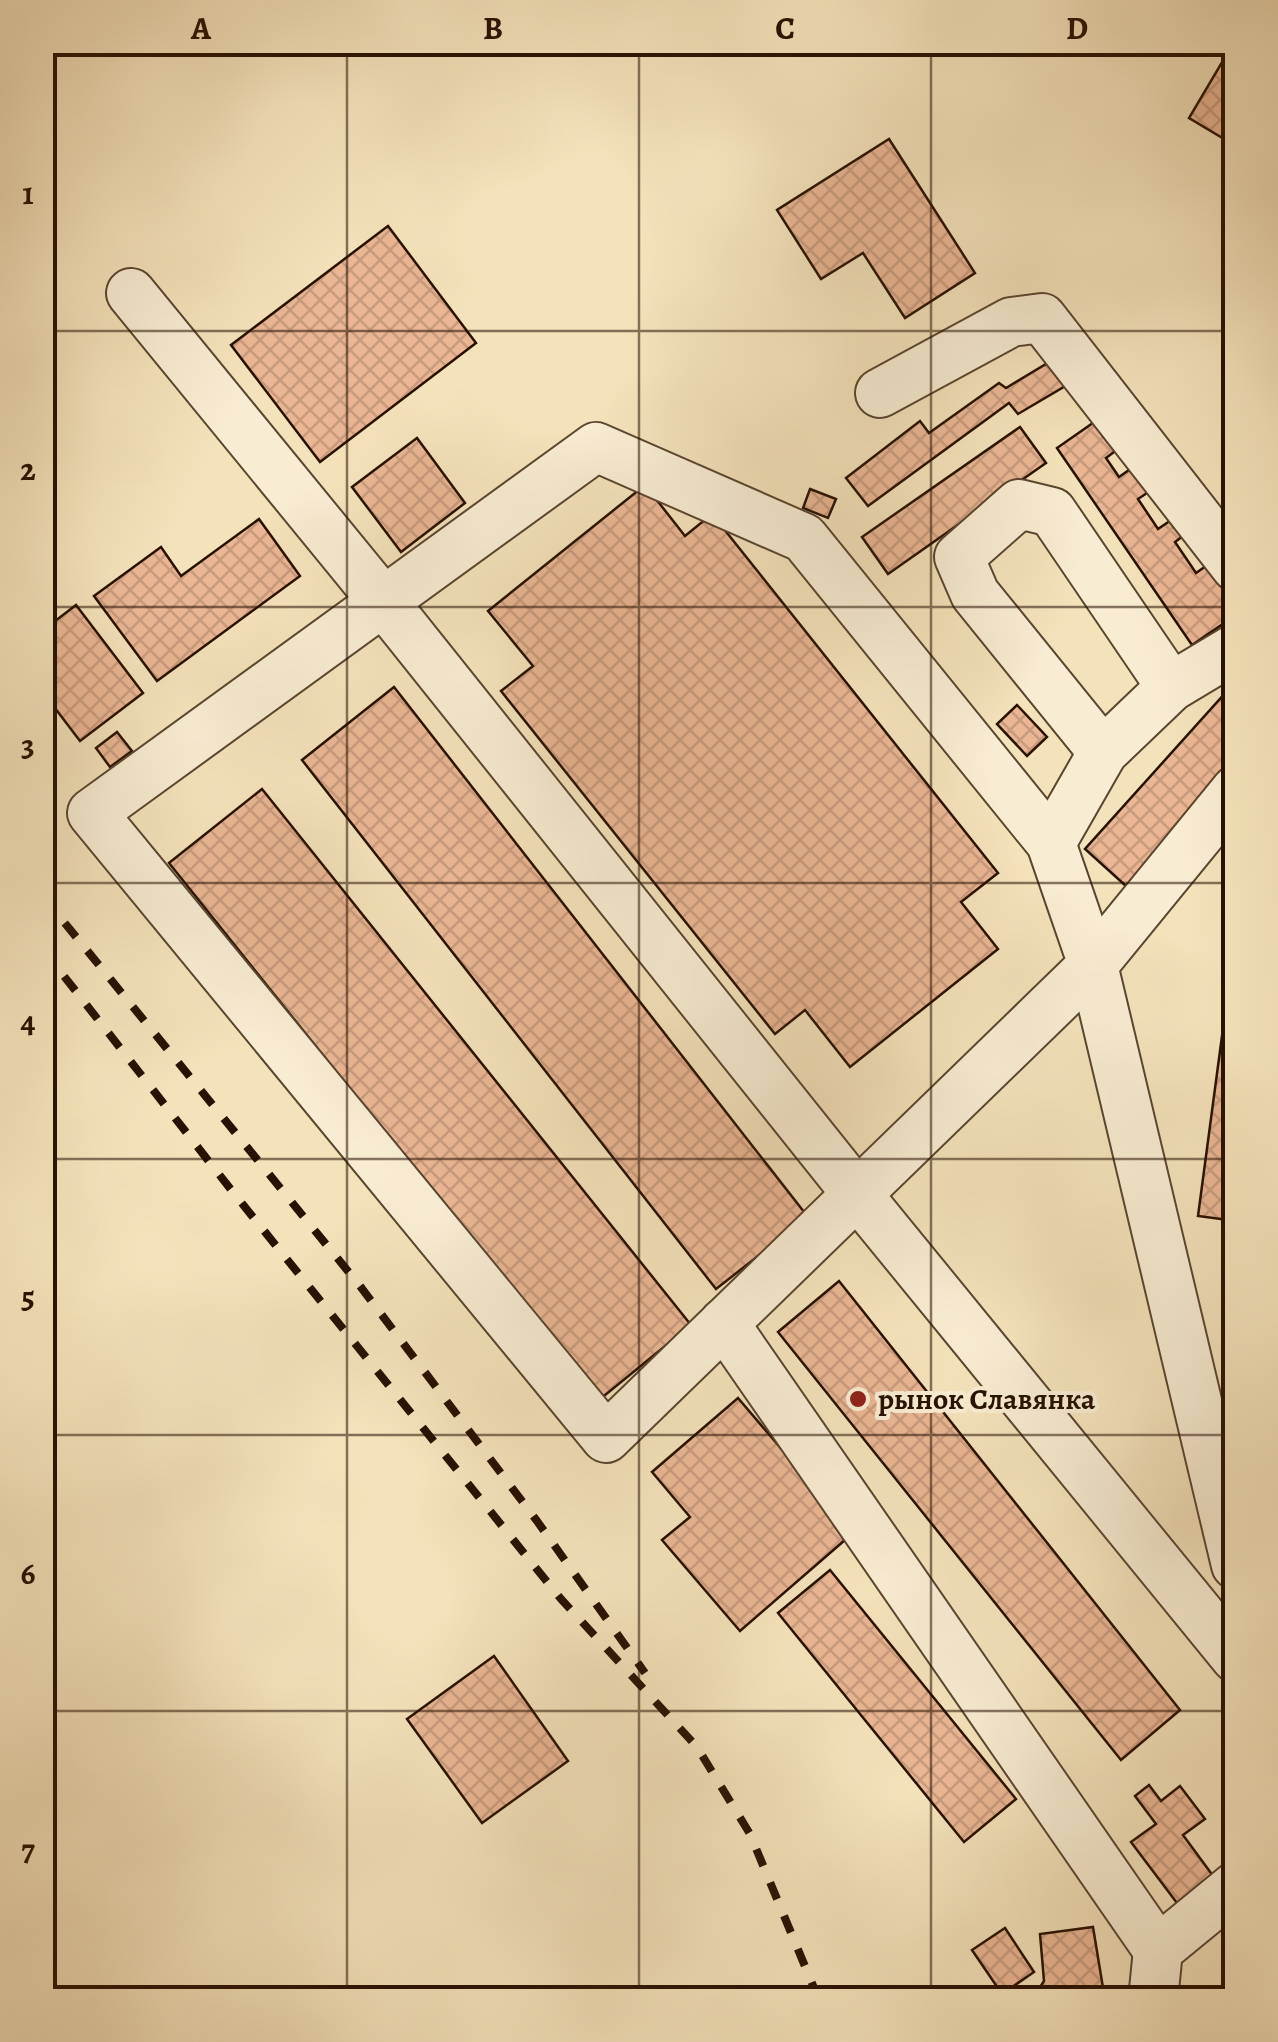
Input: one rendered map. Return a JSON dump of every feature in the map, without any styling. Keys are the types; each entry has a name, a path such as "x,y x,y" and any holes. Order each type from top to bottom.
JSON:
{"lane":[{"path":"131,293 1236,1658"},
{"path":"880,394 1012,322 1042,318 1236,567"},
{"path":"1236,790 1094,964 606,1438 92,813 596,448 804,538 1051,843 1094,964 1236,1564"},
{"path":"1104,752 974,594 959,557 1018,504 1052,512 1170,687"},
{"path":"1051,843 1104,752 1170,687 1236,648"},
{"path":"724,1323 1158,1950 1153,2000"},
{"path":"1158,1950 1236,1886"}],"building":[{"path":"1236,42 1236,146 1189,118"},
{"path":"889,139 975,273 905,318 863,253 821,279 777,210"},
{"path":"388,226 476,343 320,462 231,345"},
{"path":"1056,358 1072,382 1018,414 1009,403 868,506 846,478 920,421 929,433 999,383 1006,388"},
{"path":"1110,411 1130,440 1106,458 1119,477 1139,463 1156,487 1138,499 1158,529 1180,514 1191,530 1175,542 1196,573 1226,552 1236,567 1236,615 1192,645 1057,448"},
{"path":"1020,427 1046,463 888,574 862,537"},
{"path":"417,438 465,503 401,552 352,487"},
{"path":"645,485 685,536 712,514 998,873 961,902 998,949 850,1067 805,1010 775,1034 501,691 533,666 488,611"},
{"path":"810,489 836,499 828,518 803,508"},
{"path":"259,519 300,576 157,681 94,596 161,547 181,576"},
{"path":"76,605 143,693 80,741 42,691 42,631"},
{"path":"1236,681 1236,766 1127,887 1085,849"},
{"path":"394,687 808,1217 716,1289 302,760"},
{"path":"1017,705 1047,737 1027,756 997,724"},
{"path":"117,732 132,751 110,767 96,748"},
{"path":"262,789 691,1325 599,1400 169,863"},
{"path":"1236,931 1236,1221 1198,1216"},
{"path":"839,1281 1180,1710 1121,1760 778,1332"},
{"path":"738,1398 853,1533 740,1631 662,1540 690,1517 652,1472"},
{"path":"830,1570 1016,1799 964,1842 778,1613"},
{"path":"494,1656 568,1761 482,1823 407,1719"},
{"path":"1149,1785 1161,1801 1180,1786 1205,1819 1183,1835 1219,1884 1183,1911 1131,1842 1156,1824 1135,1796"},
{"path":"1093,1927 1105,2000 1032,2000 1044,1981 1040,1934"},
{"path":"1005,1928 1034,1972 1002,1994 972,1950"}],"railway":[{"path":"42,895 360,1286 537,1521 645,1673"},
{"path":"42,948 561,1599 697,1747 750,1834 819,2000"}],"place":[{"name":"рынок Славянка","path":"858,1399"}]}
